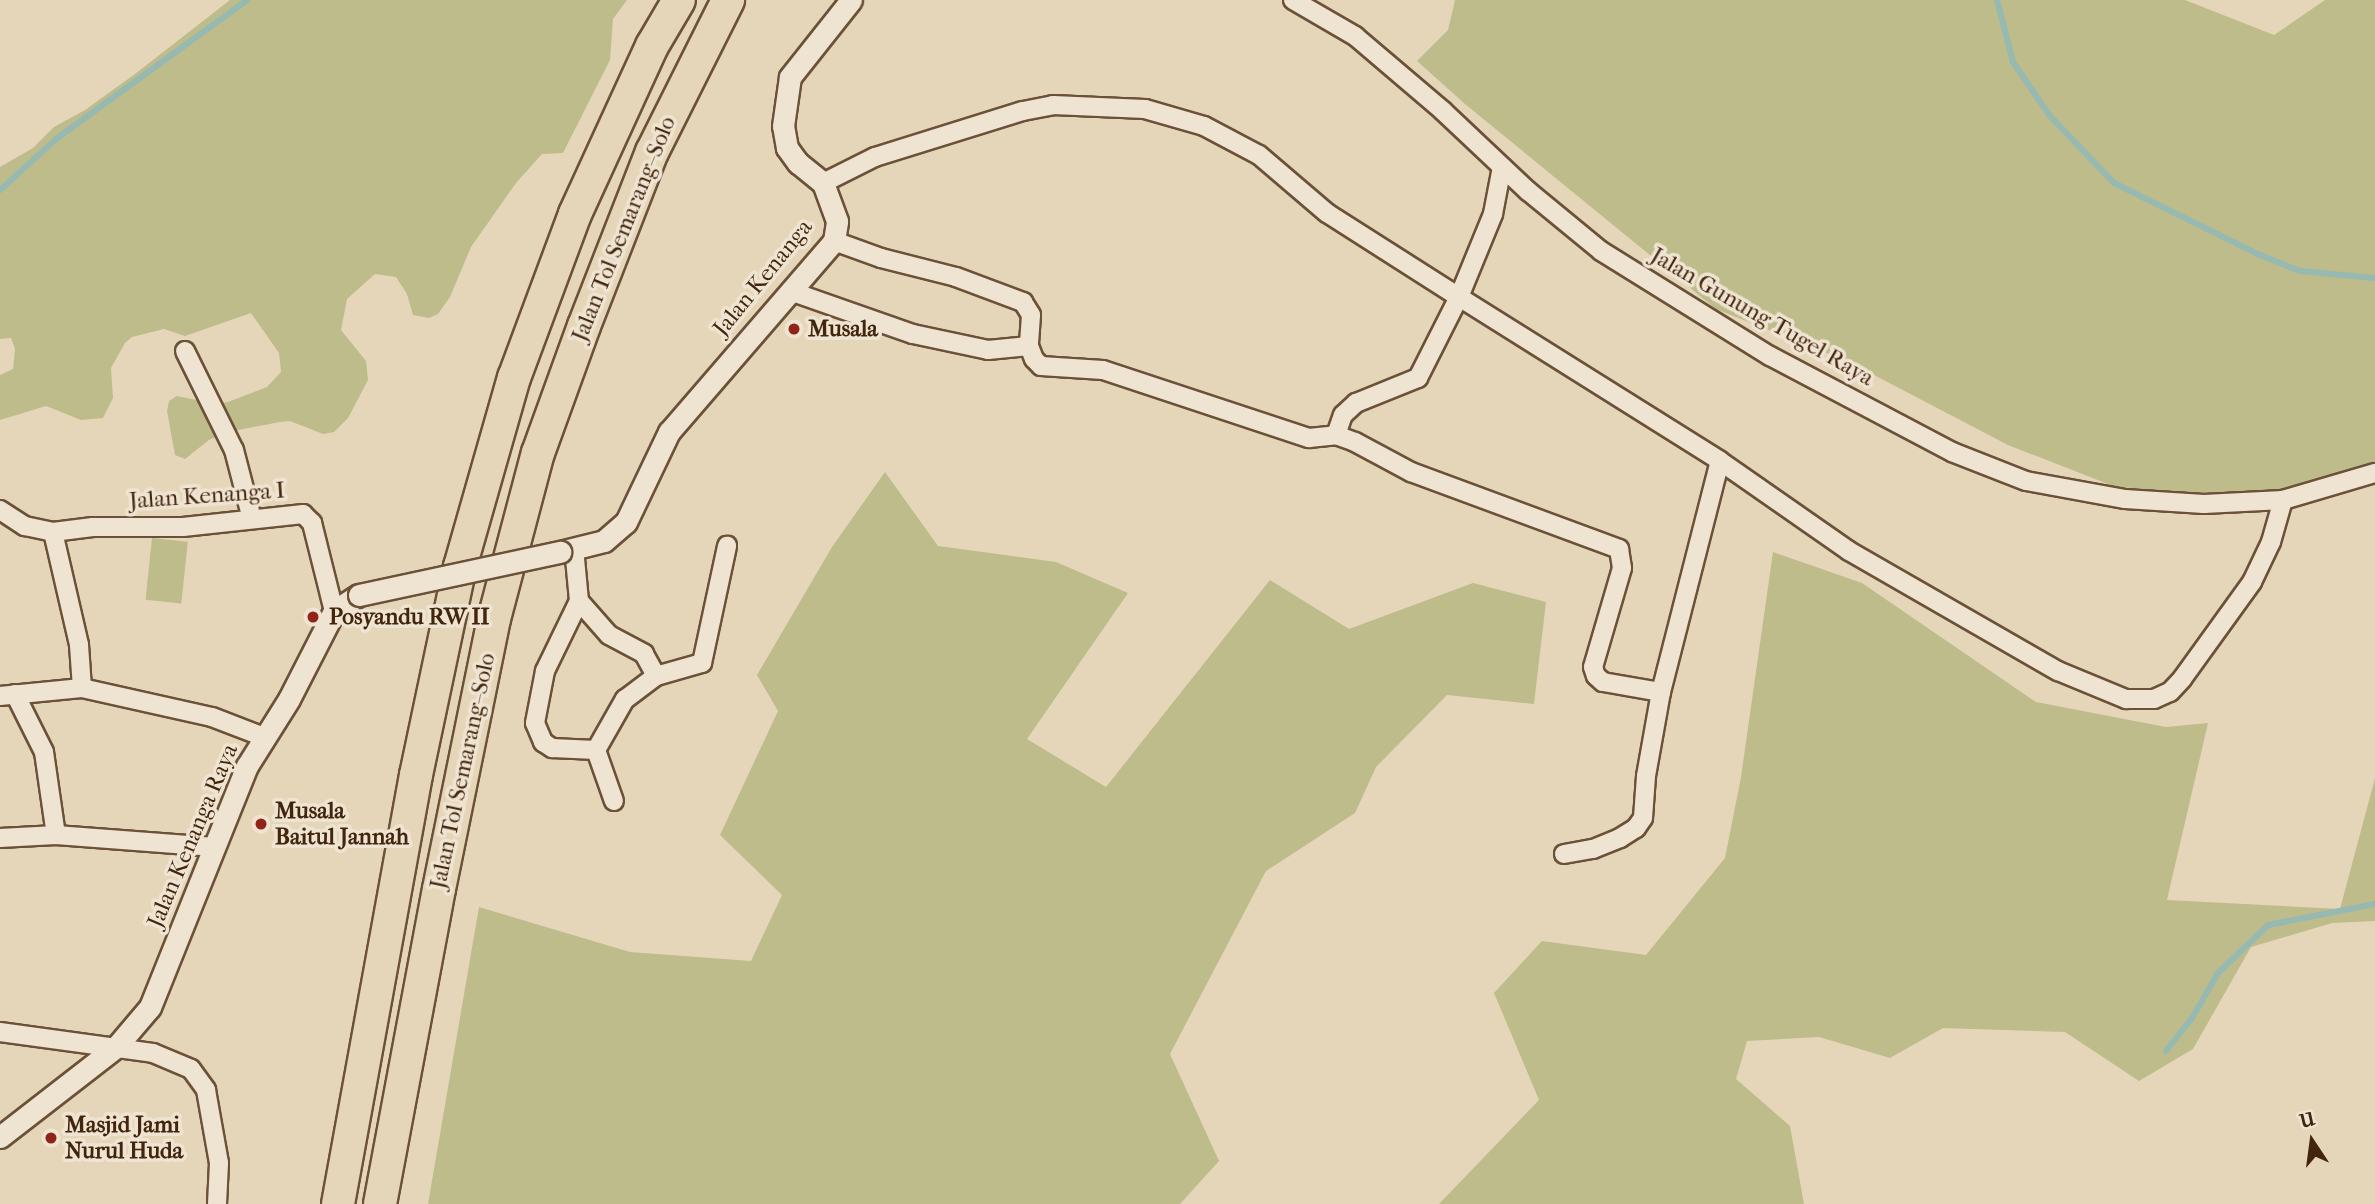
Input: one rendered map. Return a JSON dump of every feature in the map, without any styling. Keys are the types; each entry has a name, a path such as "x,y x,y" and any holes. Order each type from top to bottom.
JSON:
{"highway":[{"name":"Jalan Tol Semarang–Solo","path":"338,1204 416,775 464,554 514,378 575,214 652,46 679,0"},
{"name":"Jalan Tol Semarang–Solo","path":"380,1204 441,876 494,620 538,453 652,152 728,0"}],"street":[{"name":"Jalan Kenanga","path":"567,550 604,541 626,522 669,432 834,241 837,221 822,183 799,163 787,148 783,126 787,91 794,72 851,0"},
{"name":"Jalan Gunung Tugel Raya","path":"1293,0 1355,36 1601,251 1770,356 1952,452 2026,481 2125,499 2204,504 2283,500 2375,473"},
{"path":"822,183 875,157 1023,111 1053,105 1145,109 1204,126 1259,155 1327,213 1720,461 1849,551 2058,671 2103,692 2140,701 2170,692 2252,582 2271,542 2283,500"},
{"path":"1336,435 1343,415 1356,403 1418,378 1459,298 1493,214 1503,167"},
{"path":"834,241 881,258 956,277 1023,302 1031,315 1029,346 1034,359 1041,366 1103,370 1310,438 1336,435 1355,442 1411,472 1619,549 1622,568 1593,667 1596,676 1603,682 1661,692"},
{"path":"790,291 913,334 988,350 1029,346"},
{"path":"185,351 234,450 252,519"},
{"path":"1564,854 1593,849 1620,838 1636,828 1643,818 1646,776 1661,692 1720,461"},
{"name":"Jalan Kenanga I","path":"0,510 25,526 54,532 93,527 183,527 303,514 308,518 334,611"},
{"path":"54,532 79,645 82,688"},
{"path":"614,801 596,750 625,699 656,676 702,663 727,546"},
{"path":"334,611 359,595 567,550 579,601 609,635 644,654 656,676"},
{"path":"579,601 545,671 535,723 543,742 552,748 596,750"},
{"name":"Jalan Kenanga Raya","path":"0,1137 116,1047 150,1007 247,766 289,699 334,611"},
{"path":"56,835 44,752 7,695 82,688 212,717 264,737"},
{"path":"0,838 56,835 215,847"},
{"path":"0,1032 153,1053 191,1069 206,1090 219,1163 216,1204"}],"shaded area":[{"path":"230,0 627,0 613,19 610,60 563,153 542,154 516,183 471,247 450,297 438,314 429,318 413,315 407,294 396,277 375,274 347,299 341,330 366,361 368,380 348,418 334,432 323,434 290,421 280,422 228,432 209,440 185,459 175,455 167,411 169,401 177,396 216,404 228,402 267,387 281,372 279,353 251,313 185,336 164,329 132,337 125,343 111,368 113,398 103,418 81,420 46,406 0,420 0,375 13,369 15,349 11,338 0,339 0,167 33,148 54,127 85,110 135,74"},
{"path":"1455,0 2185,0 2274,35 2325,0 2375,0 2375,461 2275,493 2197,495 2113,486 2008,445 1849,362 1716,309 1465,104 1417,61 1448,30"},
{"path":"885,472 938,546 1056,562 1128,593 1027,739 1106,787 1270,580 1349,629 1473,583 1546,602 1534,704 1447,695 1376,767 1355,813 1266,871 1170,1054 1219,1161 1180,1204 428,1204 479,907 630,952 751,961 782,895 720,835 778,711 757,675 832,547"},
{"path":"152,538 188,542 181,603 146,600"},
{"path":"1773,552 1862,583 2036,702 2166,727 2208,723 2167,900 2340,909 2375,778 2375,921 2332,923 2251,947 2193,1049 2139,1081 2065,1032 1943,1028 1890,1058 1819,1037 1747,1041 1736,1079 1790,1126 1804,1204 1439,1204 1539,1100 1494,993 1542,941 1646,955 1725,858 1741,777"}],"waterway":[{"path":"0,190 56,139 247,0"},
{"path":"1997,0 2013,62 2050,116 2114,183 2260,255 2300,271 2375,278"},
{"path":"2166,1051 2192,1018 2218,973 2268,925 2375,904"}],"place":[{"name":"Musala","path":"794,329"},
{"name":"Posyandu RW II","path":"313,617"},
{"name":"Musala Baitul Jannah","path":"261,824"},
{"name":"Masjid Jami Nurul Huda","path":"51,1138"}]}
